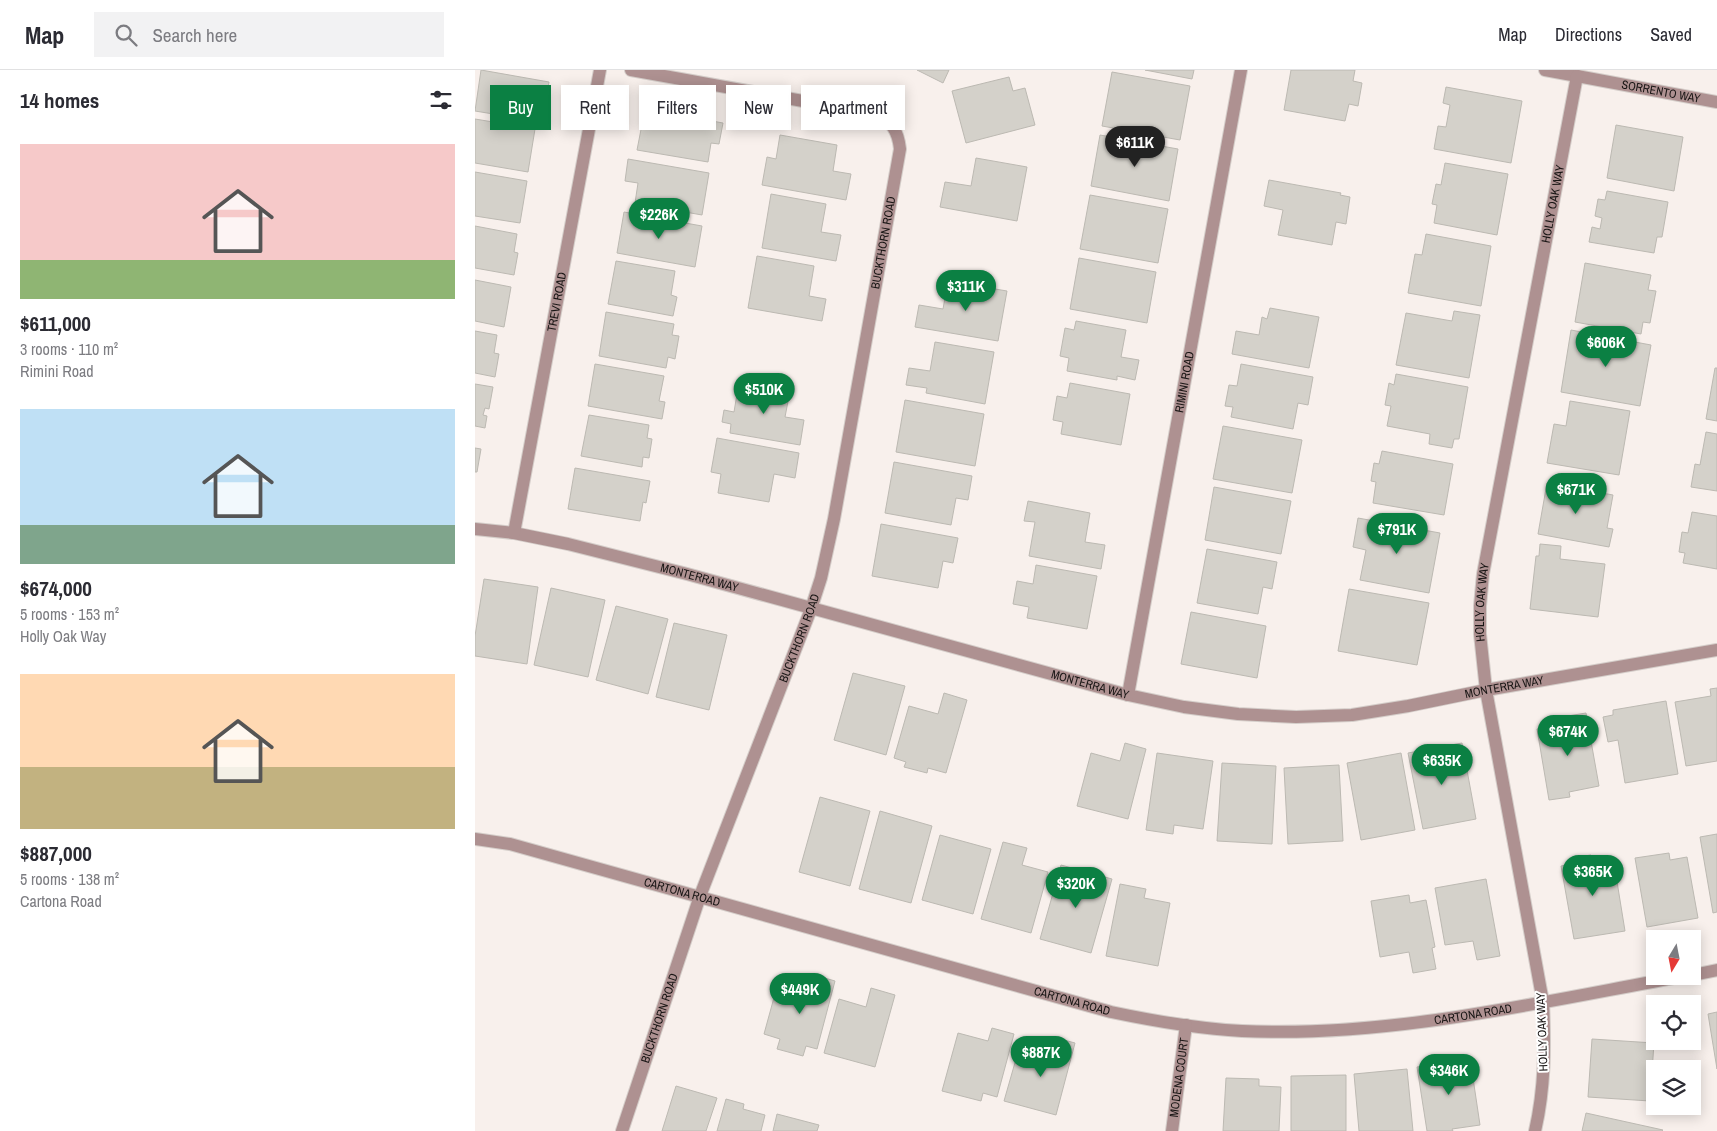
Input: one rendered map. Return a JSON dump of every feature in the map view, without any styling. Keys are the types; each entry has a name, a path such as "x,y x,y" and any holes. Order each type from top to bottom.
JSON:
{"street":[{"name":"TREVI ROAD","path":"514,533 600,70"},
{"name":"BUCKTHORN ROAD","path":"622,1131 700,896 811,609 821,578 834,519 900,149 899,136 893,126 885,118 875,114 631,70"},
{"name":"RIMINI ROAD","path":"1128,694 1241,70"},
{"name":"SORRENTO WAY","path":"1545,70 1717,102"},
{"name":"HOLLY OAK WAY","path":"1535,1131 1543,1078 1543,1002 1486,690 1480,634 1480,606 1483,574 1577,76"},
{"name":"MONTERRA WAY","path":"475,529 514,533 568,544 1128,694 1183,707 1238,714 1296,717 1351,715 1717,650"},
{"name":"CARTONA ROAD","path":"475,839 510,844 1111,1012 1186,1025 1242,1031 1322,1031 1394,1025 1543,1002 1646,983"},
{"path":"1701,973 1717,970"},
{"name":"MODENA COURT","path":"1172,1131 1186,1025"}],"building":[{"path":"481,70 549,82 548,85 490,85 490,113 475,111"},
{"path":"917,70 949,70 943,83"},
{"path":"1145,70 1194,70 1192,79"},
{"path":"1291,70 1355,70 1353,81 1362,83 1358,106 1349,104 1345,121 1284,110"},
{"path":"1112,72 1190,86 1180,140 1102,126"},
{"path":"1009,77 1013,91 1025,88 1035,125 966,143 952,91"},
{"path":"1446,87 1522,101 1511,163 1434,149 1438,126 1446,127 1450,105 1443,103"},
{"path":"475,119 490,122 490,130 535,130 528,172 475,163"},
{"path":"716,122 723,123 719,144 711,143 708,162 637,150 641,130 716,130"},
{"path":"1616,125 1683,137 1674,191 1607,178"},
{"path":"780,135 837,145 833,171 851,174 846,200 762,185 767,157 776,159"},
{"path":"1100,135 1178,149 1169,201 1091,186"},
{"path":"976,158 1027,167 1017,221 940,207 945,182 971,186"},
{"path":"628,159 709,173 702,215 635,203 638,183 625,181"},
{"path":"1445,163 1508,174 1497,235 1434,223 1437,205 1432,204 1436,184 1441,185"},
{"path":"475,172 527,181 520,223 475,216"},
{"path":"1269,180 1341,193 1340,195 1350,197 1346,224 1336,222 1332,245 1278,235 1283,210 1264,206"},
{"path":"1607,191 1668,202 1662,237 1657,237 1654,253 1589,242 1592,227 1600,229 1602,218 1595,216 1598,199 1605,200"},
{"path":"771,194 826,204 821,232 841,235 836,261 762,248"},
{"path":"1090,195 1168,209 1158,263 1080,249"},
{"path":"624,212 702,226 695,267 617,253"},
{"path":"475,226 517,234 514,252 518,253 514,275 475,268"},
{"path":"1426,234 1491,246 1481,306 1408,293 1415,254 1422,255"},
{"path":"757,256 814,266 809,296 826,299 822,321 748,308"},
{"path":"1079,258 1156,272 1147,323 1070,309"},
{"path":"616,261 675,271 671,295 677,297 673,316 608,304"},
{"path":"1585,263 1651,275 1648,290 1656,291 1650,323 1643,322 1641,334 1575,322"},
{"path":"475,280 511,287 504,327 475,321"},
{"path":"948,281 1007,291 998,341 915,327 919,305 943,309"},
{"path":"1270,308 1319,317 1309,368 1232,354 1236,331 1259,335 1262,317 1267,319"},
{"path":"1454,311 1480,315 1469,378 1396,365 1406,313 1452,321"},
{"path":"606,312 674,324 672,335 679,336 675,359 668,357 666,368 599,356"},
{"path":"1076,321 1126,330 1121,357 1139,360 1135,380 1117,376 1117,380 1067,371 1069,358 1060,356 1065,328 1074,330"},
{"path":"1571,330 1651,345 1640,406 1561,392"},
{"path":"475,331 497,335 494,353 499,354 495,377 475,373"},
{"path":"935,342 994,352 985,404 926,393 927,388 906,385 909,368 930,371"},
{"path":"595,364 664,376 659,401 665,402 662,419 588,406"},
{"path":"1241,364 1313,377 1308,405 1298,403 1293,429 1231,417 1233,407 1225,406 1229,385 1237,386"},
{"path":"1715,368 1717,368 1717,421 1706,419"},
{"path":"1396,374 1468,387 1459,439 1454,439 1452,448 1429,444 1430,434 1387,426 1391,406 1385,405 1389,383 1394,385"},
{"path":"739,382 790,391 785,417 804,420 800,445 730,433 731,424 722,422 724,410 734,412"},
{"path":"1070,383 1130,394 1121,445 1061,434 1063,422 1053,420 1057,396 1067,398"},
{"path":"475,384 493,387 489,409 485,408 483,415 487,416 485,428 475,426"},
{"path":"905,400 984,414 975,466 896,452"},
{"path":"1570,401 1630,411 1619,475 1547,463 1554,424 1566,426"},
{"path":"589,415 649,425 647,438 652,439 649,458 643,457 642,467 581,456"},
{"path":"1223,426 1302,440 1292,493 1213,479"},
{"path":"1706,432 1717,434 1717,491 1691,487 1695,464 1700,465"},
{"path":"717,438 799,453 795,478 774,474 769,502 718,493 721,474 711,472"},
{"path":"475,448 481,449 477,472 475,472"},
{"path":"1382,451 1453,464 1444,515 1373,503 1376,482 1371,481 1374,463 1379,464"},
{"path":"894,462 972,476 968,500 956,498 951,525 885,513"},
{"path":"575,468 650,481 646,503 643,502 640,521 568,509"},
{"path":"1547,483 1613,495 1607,528 1613,529 1609,547 1538,534"},
{"path":"1214,487 1291,501 1281,554 1205,540"},
{"path":"1028,501 1090,513 1085,542 1105,545 1101,569 1029,556 1035,522 1024,521"},
{"path":"1692,512 1717,516 1717,569 1683,563 1685,553 1679,552 1682,532 1688,533"},
{"path":"1358,518 1440,533 1429,593 1360,580 1366,550 1353,547"},
{"path":"881,524 958,538 953,563 943,561 938,588 872,576"},
{"path":"1540,544 1561,546 1560,559 1605,564 1598,617 1530,609 1536,556 1539,556"},
{"path":"1207,549 1277,562 1272,589 1263,587 1258,614 1197,603"},
{"path":"1036,565 1097,576 1087,629 1027,618 1029,607 1013,604 1017,581 1033,584"},
{"path":"484,579 538,587 527,664 475,656 475,636"},
{"path":"551,588 605,600 588,677 534,665"},
{"path":"1349,589 1429,603 1417,665 1338,651"},
{"path":"616,606 668,619 648,694 596,680"},
{"path":"1191,612 1266,626 1257,678 1181,664"},
{"path":"674,623 727,635 709,710 656,697"},
{"path":"853,673 905,686 886,755 834,740"},
{"path":"1717,688 1717,761 1686,766 1675,702 1711,696 1710,689"},
{"path":"944,693 967,700 946,773 928,768 927,773 904,767 906,762 894,758 909,706 938,714"},
{"path":"1666,701 1678,774 1625,783 1618,740 1608,742 1603,717 1613,715 1613,710"},
{"path":"1586,713 1599,786 1569,792 1570,797 1549,800 1537,729 1563,725 1562,717"},
{"path":"1125,743 1146,749 1128,819 1077,806 1091,753 1120,761"},
{"path":"1462,743 1476,819 1423,829 1408,753"},
{"path":"1157,753 1213,761 1203,829 1174,825 1173,834 1146,830"},
{"path":"1401,753 1415,830 1361,840 1347,763"},
{"path":"1222,763 1276,766 1272,844 1217,841"},
{"path":"1339,765 1343,841 1288,844 1284,768"},
{"path":"820,797 870,811 850,886 799,872"},
{"path":"880,811 932,826 911,903 859,889"},
{"path":"1717,834 1717,912 1713,913 1700,837"},
{"path":"940,835 991,849 973,914 922,900"},
{"path":"1003,842 1027,848 1022,865 1048,872 1031,933 981,919"},
{"path":"1669,853 1670,860 1687,857 1698,918 1647,927 1635,858"},
{"path":"1591,855 1592,861 1613,857 1625,931 1574,939 1561,866 1572,864 1571,858"},
{"path":"1061,865 1112,879 1091,953 1040,939"},
{"path":"1486,879 1500,956 1477,960 1473,941 1445,945 1435,888"},
{"path":"1120,884 1146,889 1144,898 1170,903 1158,966 1106,956"},
{"path":"1409,895 1410,903 1426,900 1435,947 1432,948 1436,969 1413,973 1409,952 1380,957 1371,901"},
{"path":"811,974 835,981 817,1049 806,1046 803,1056 777,1049 780,1039 764,1034 778,983 807,991"},
{"path":"871,988 895,995 875,1067 824,1053 839,999 866,1007"},
{"path":"1717,1012 1717,1069 1708,1014"},
{"path":"992,1028 1014,1034 997,1097 983,1093 981,1101 942,1091 958,1033 988,1041"},
{"path":"1053,1037 1075,1043 1056,1115 1004,1101 1018,1052 1047,1060"},
{"path":"1592,1039 1646,1042 1646,1050 1654,1050 1653,1060 1646,1060 1646,1101 1588,1097"},
{"path":"1470,1058 1480,1125 1452,1129 1453,1131 1427,1131 1417,1067"},
{"path":"1407,1069 1413,1131 1359,1131 1354,1074"},
{"path":"1346,1075 1346,1131 1291,1131 1291,1076"},
{"path":"1226,1078 1259,1079 1259,1086 1281,1087 1279,1131 1223,1131"},
{"path":"676,1086 717,1098 706,1131 662,1131"},
{"path":"726,1099 744,1104 743,1109 765,1115 761,1131 717,1131"},
{"path":"1586,1113 1663,1130 1582,1131"},
{"path":"777,1114 819,1125 817,1131 773,1131"}]}
